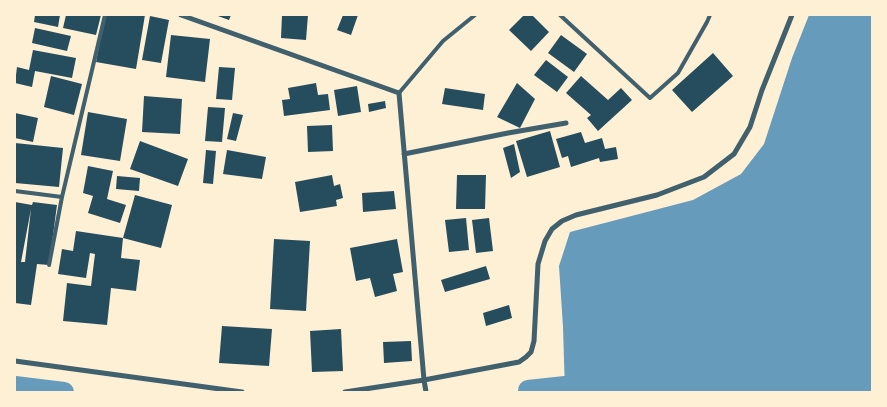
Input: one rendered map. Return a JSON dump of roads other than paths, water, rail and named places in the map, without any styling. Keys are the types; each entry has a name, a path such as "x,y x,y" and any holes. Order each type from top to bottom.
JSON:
{"street":[{"path":"182,15 399,93 426,389"},
{"path":"346,392 424,380 519,362 526,358 531,352 534,341 538,264 545,241 552,229 576,214 656,195 704,177 734,154 750,127 762,90 792,15"},
{"path":"404,154 566,123"},
{"path":"15,361 242,392"}],"lane":[{"path":"49,265 62,197 106,15"},
{"path":"399,93 442,41 475,15"},
{"path":"560,15 650,98 678,73 710,15"},
{"path":"15,191 62,197"}],"water":[{"path":"809,15 872,15 872,392 565,392 559,266 570,232 693,200 741,174 764,144 792,58"}],"waterway":[{"path":"15,386 64,392"},
{"path":"528,390 565,386 577,392"}]}
